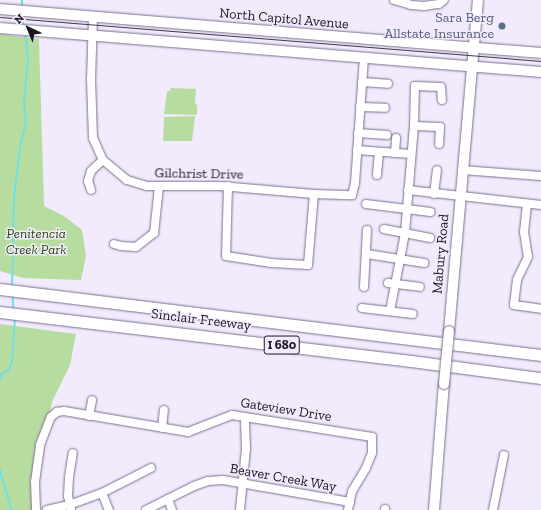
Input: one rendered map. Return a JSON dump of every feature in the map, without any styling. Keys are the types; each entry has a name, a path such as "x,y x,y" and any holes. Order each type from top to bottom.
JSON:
{"highway":[{"name":"Sinclair Freeway","path":"0,290 541,355"},
{"name":"Sinclair Freeway","path":"0,312 541,378"}],"main road":[{"name":"Mabury Road","path":"434,510 462,170 478,0"},
{"name":"North Capitol Avenue","path":"0,9 541,53"},
{"path":"0,28 541,72"}],"street":[{"path":"394,0 411,5 424,6 439,4 444,0"},
{"name":"Gilchrist Drive","path":"93,17 91,36 93,138 103,160 127,180 147,186 159,187 228,186 314,194 352,194 355,183 357,150"},
{"path":"364,57 357,150 411,154"},
{"path":"362,82 388,84"},
{"path":"390,311 405,233 414,126 415,86 441,87 442,100"},
{"path":"360,107 385,108"},
{"path":"414,126 440,127 439,144"},
{"path":"358,133 387,135"},
{"path":"395,153 396,138"},
{"path":"377,175 379,152"},
{"path":"91,190 88,181 91,172 103,160"},
{"path":"434,194 437,170"},
{"path":"462,170 541,176"},
{"path":"228,186 226,256 271,263 308,265 314,194"},
{"path":"114,244 136,247 154,233 159,187"},
{"path":"408,190 541,205"},
{"path":"366,204 431,212"},
{"path":"527,204 524,232 528,257 517,280 514,305 541,310"},
{"path":"384,229 430,238"},
{"path":"364,287 367,254 366,230"},
{"path":"367,254 424,263"},
{"path":"388,283 420,287"},
{"path":"362,308 412,314"},
{"path":"89,416 92,400"},
{"path":"162,428 164,410"},
{"name":"Gateview Drive","path":"36,510 35,482 40,445 51,417 57,412 64,411 188,432 232,415 372,437 372,453 366,468 352,491 349,506"},
{"path":"240,510 246,449 244,417"},
{"path":"71,508 69,477 73,452"},
{"path":"493,510 504,455"},
{"path":"47,510 71,508 152,468"},
{"name":"Beaver Creek Way","path":"146,510 194,486 208,481 223,480 349,506"},
{"path":"102,493 109,510"},
{"path":"168,499 172,510"}],"green space":[{"name":"Penitencia Creek Park","path":"0,34 39,39 44,206 64,216 82,230 86,256 81,280 23,278 0,271"},
{"path":"171,88 196,89 195,104 197,105 197,115 164,114 167,91 170,91"},
{"path":"195,116 192,141 163,141 164,117"},
{"path":"0,324 76,334 70,365 52,402 50,412 36,441 31,482 34,510 0,510"}],"waterway":[{"path":"22,0 22,6"},
{"path":"22,14 24,26"},
{"path":"12,286 14,199 20,147 26,123 24,103 28,57 25,34"},
{"path":"13,296 14,310"},
{"path":"0,380 1,375 9,369 12,362 15,318"},
{"path":"0,469 12,510"}],"tram line":[{"path":"0,17 541,61"}],"place":[{"name":"Sara Berg Allstate Insurance","path":"502,26"}]}
